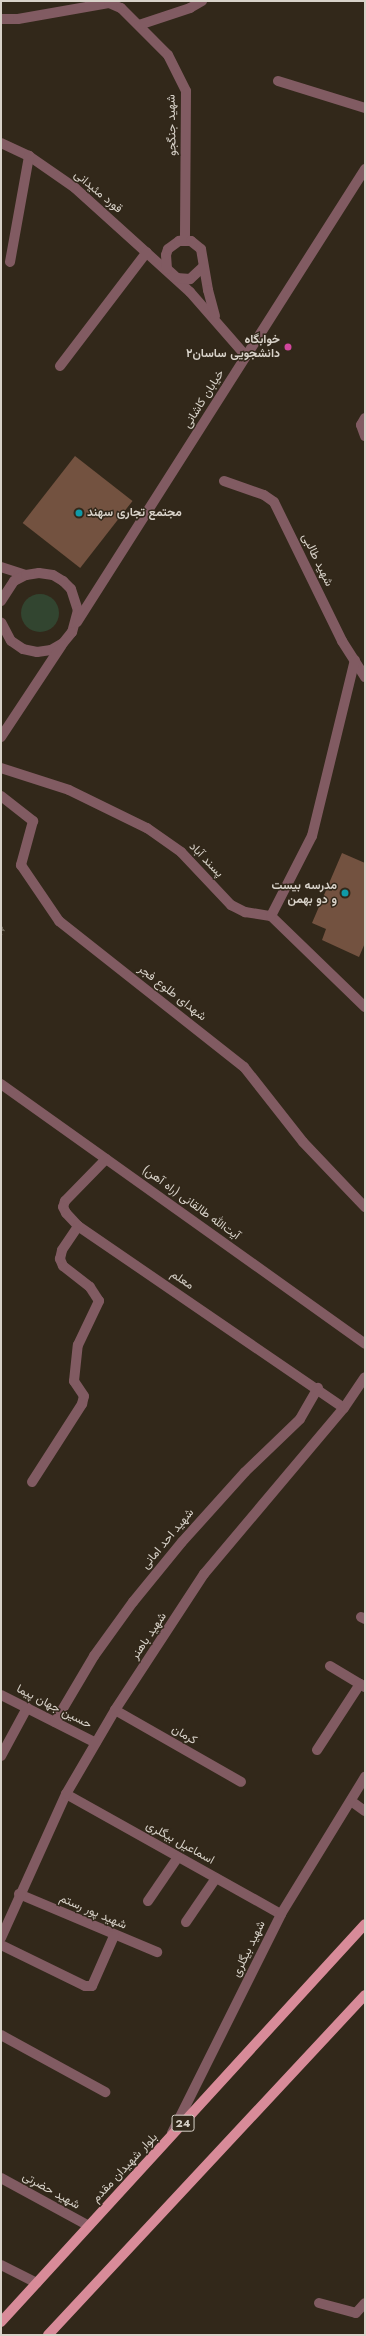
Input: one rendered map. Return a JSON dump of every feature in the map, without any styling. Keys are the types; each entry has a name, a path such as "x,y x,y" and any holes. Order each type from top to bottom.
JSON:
{"main road":[{"name":"بلوار شهیدان مقدم","path":"1,2322 365,1924"},
{"path":"48,2335 365,1995"}],"street":[{"path":"139,25 190,8 202,1"},
{"name":"شهید جنگجو","path":"1,19 18,19 109,3 121,8 168,55 186,90 185,240"},
{"path":"278,80 365,108"},
{"name":"قورد مئیدانی","path":"1,143 29,156 76,188 171,274 216,319 246,356"},
{"path":"10,262 29,156"},
{"name":"خیابان کاشانی","path":"63,643 72,632 365,169"},
{"path":"171,274 165,262 168,249 173,244 185,240"},
{"name":"قورد مئیدانی","path":"185,240 201,249 203,267 216,319"},
{"path":"60,366 147,252"},
{"name":"قورد مئیدانی","path":"171,274 183,280 190,279 203,267"},
{"path":"365,418 361,425 365,436"},
{"name":"شهید طالبی","path":"224,480 264,495 274,502 342,641 365,678"},
{"path":"1,567 26,574"},
{"path":"1,601 14,581 26,574 39,572 53,575 63,581 76,599 77,622"},
{"path":"2,627 11,641 23,648 36,652 50,650 63,643"},
{"path":"1,737 63,643"},
{"path":"355,660 312,836 271,916 365,1007"},
{"name":"پسند آباد","path":"1,768 69,790 147,828 181,852 231,905 245,912 271,916"},
{"name":"شهدای طلوع فجر","path":"1,796 33,821 21,865 59,921 244,1067 303,1142 365,1207"},
{"name":"(راه آهن) آیت‌الله طالقانی","path":"1,1084 365,1344"},
{"name":"معلم","path":"106,1159 64,1201 62,1207 78,1226 318,1388 344,1408"},
{"path":"32,1482 82,1404 84,1396 74,1381 78,1345 99,1301 90,1287 63,1266 60,1259 62,1250 78,1226"},
{"name":"شهید باهنر","path":"1,1938 19,1894 34,1868 66,1794 115,1710 204,1574 344,1408 365,1378"},
{"name":"شهید احد امانی","path":"55,1722 94,1656 133,1602 187,1536 245,1472 300,1419 318,1388"},
{"path":"317,1750 363,1686 330,1666"},
{"name":"حسین جهان پیما","path":"1,1695 96,1743"},
{"path":"1,1756 27,1708"},
{"name":"کرمان","path":"115,1710 241,1782"},
{"name":"شهید بیگلری","path":"169,2139 281,1914 365,1777"},
{"name":"اسماعیل بیگلری","path":"66,1794 281,1914"},
{"path":"351,1801 365,1811"},
{"path":"148,1901 178,1857"},
{"path":"186,1922 216,1878"},
{"name":"شهید پور رستم","path":"19,1894 114,1936 157,1952"},
{"path":"1,1945 85,1986 92,1986 114,1936"},
{"path":"1,2035 105,2092"},
{"name":"شهید حضرتی","path":"1,2178 89,2226"},
{"path":"1,2265 36,2283"},
{"path":"319,2303 356,2313 365,2303"}],"path":[{"path":"1,927 4,929 1,934"}],"green space":[{"path":"36,594 44,594 51,597 56,602 59,613 56,624 51,629 44,632 36,632 29,629 24,624 21,617 21,609 24,602 29,597"}],"building":[{"name":"مجتمع تجاری سهند","path":"75,456 133,501 80,568 23,523"},
{"name":"مدرسه بیست و دو بهمن","path":"342,853 365,863 365,943 359,957 322,940 326,929 312,923"}],"place":[{"name":"خوابگاه دانشجویی ساسان۲","path":"288,347"},
{"name":"مجتمع تجاری سهند","path":"79,513"},
{"name":"مدرسه بیست و دو بهمن","path":"345,893"}]}
